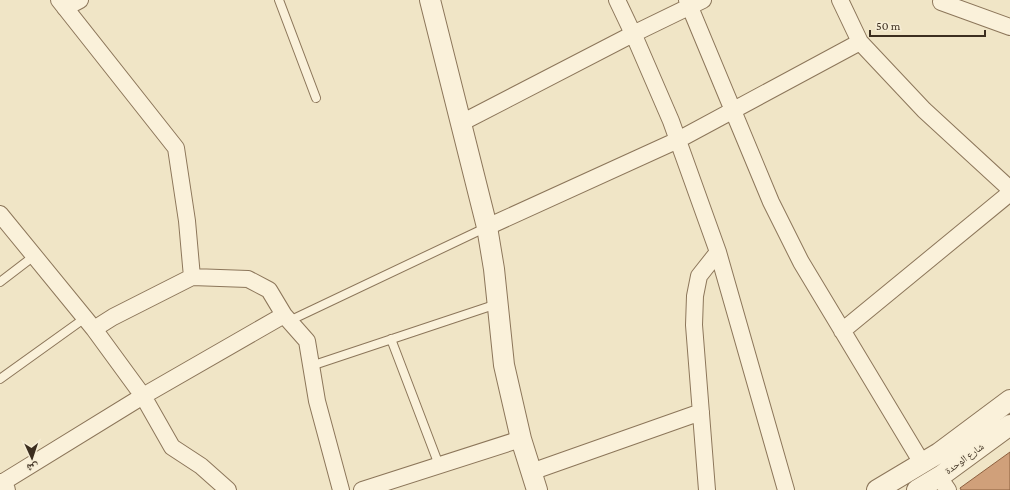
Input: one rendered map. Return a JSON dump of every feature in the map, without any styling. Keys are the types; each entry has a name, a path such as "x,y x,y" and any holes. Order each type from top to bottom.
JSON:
{"street":[{"path":"80,0 62,4 176,148 187,221 192,277"},
{"path":"430,0 487,227 504,365 521,439 534,481 701,412"},
{"path":"617,0 678,140 718,252 786,490"},
{"path":"840,0 860,42 924,110 1010,189"},
{"path":"943,0 941,2 1010,27"},
{"path":"461,123 693,2 733,111 775,209 802,262 922,463"},
{"path":"487,227 678,140 860,42"},
{"path":"842,331 1010,193"},
{"path":"0,214 90,323 143,396 172,447 201,466 228,490"},
{"path":"707,490 694,325 695,296 699,276 718,252"},
{"path":"90,323 113,317 192,277 248,279 269,290 287,318 307,341 317,401 341,490"},
{"path":"5,490 0,484 143,396 287,318"},
{"path":"877,490 939,453 1010,400"},
{"name":"شارع الوحدة","path":"917,490 944,483 1010,425"},
{"path":"362,490 521,439"}],"lane":[{"path":"279,0 316,98"},
{"path":"287,318 487,227"},
{"path":"0,282 34,256"},
{"path":"311,366 497,304"},
{"path":"0,379 90,323"},
{"path":"391,339 439,465"}],"building":[{"path":"1010,452 1010,490 961,490 960,488"}]}
